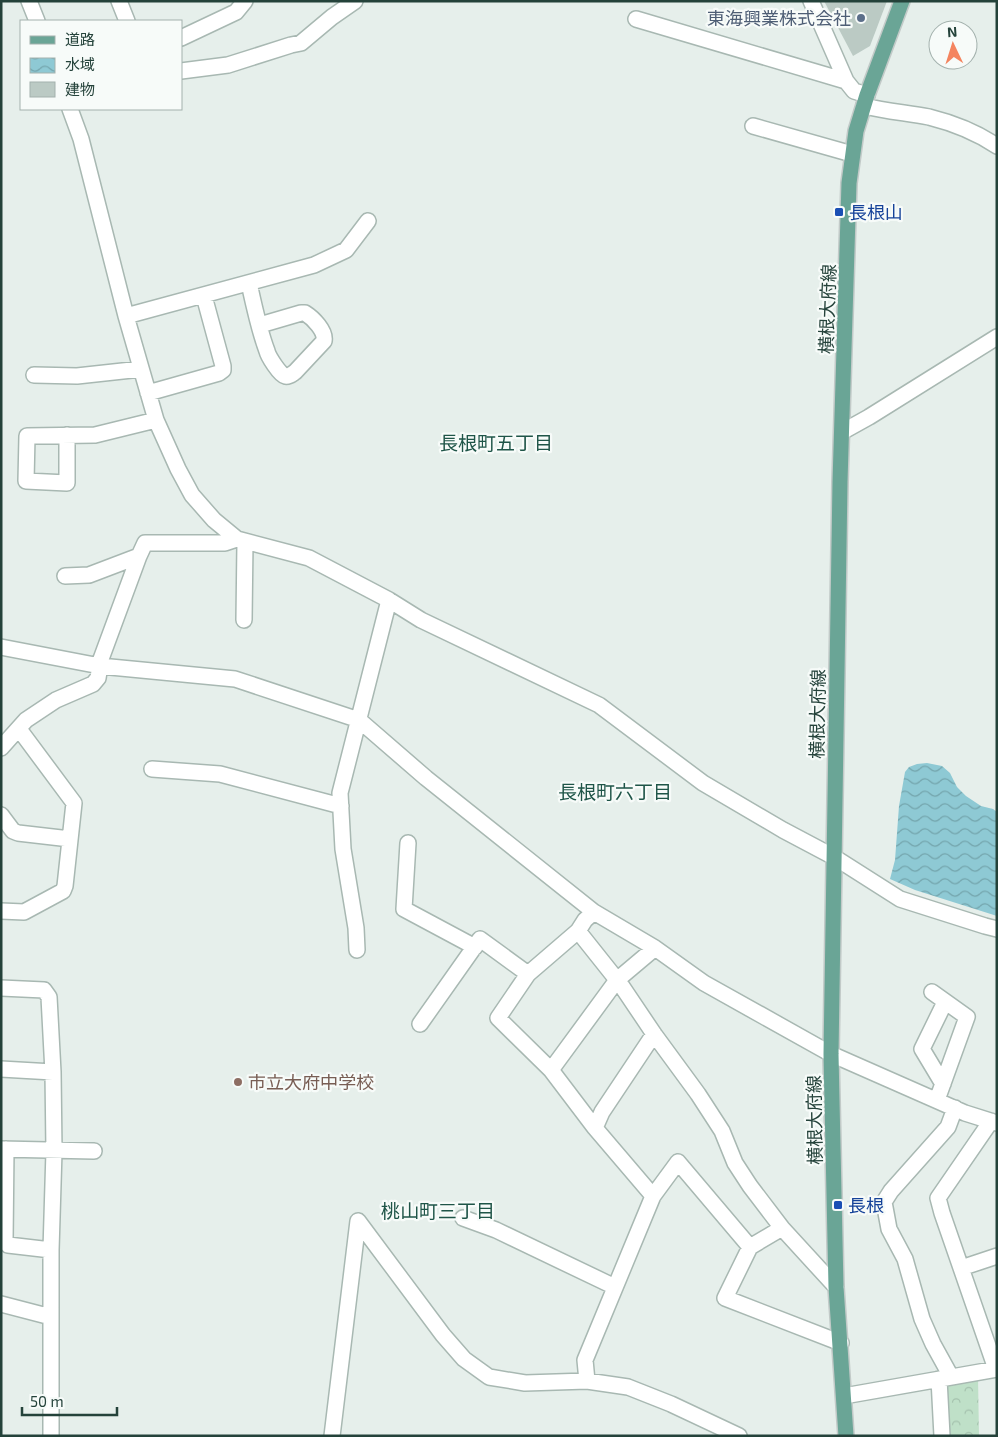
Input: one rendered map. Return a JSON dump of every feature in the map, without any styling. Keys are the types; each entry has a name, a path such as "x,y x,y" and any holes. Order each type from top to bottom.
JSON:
{"main road":[{"name":"横根大府線","path":"846,1436 836,1287 831,1054 840,482 849,183 856,131 865,101 902,1"}],"street":[{"path":"29,1 37,20"},
{"path":"119,1 127,20"},
{"path":"182,38 236,12 245,1"},
{"path":"182,72 228,65 301,43 332,16 355,1"},
{"path":"811,1 846,82 865,101 884,111 931,118 964,128 997,146"},
{"path":"636,19 846,82"},
{"path":"70,110 81,139 126,316 156,420 192,495 214,520 241,540 309,558 389,600 421,620 599,705 703,782 782,830 834,857 900,899 997,929"},
{"path":"753,126 852,154"},
{"path":"126,316 314,265 346,250 368,221"},
{"path":"249,283 267,353 282,375 286,377 295,372 324,341 325,337 324,332 305,313 260,325"},
{"path":"148,393 220,373 223,370 204,296"},
{"path":"842,432 997,337"},
{"path":"34,375 77,376 141,370"},
{"path":"67,435 95,435 156,420"},
{"path":"1,748 26,720 56,700 93,684 98,678 101,659 145,544 225,543 241,540"},
{"path":"241,540 244,620"},
{"path":"65,576 89,575 139,556"},
{"path":"357,950 356,928 343,850 340,793 389,600"},
{"path":"1,647 100,666 235,679 359,720 426,778 594,912 655,948 704,983 831,1054 956,1108 994,1122 938,1198 997,1369 844,1396"},
{"path":"1,911 24,912 63,891 74,803 19,729"},
{"path":"152,768 220,774 341,806"},
{"path":"1,815 13,831 18,833 70,839"},
{"path":"408,843 404,909 475,946"},
{"path":"594,912 585,920 578,931 528,974 498,1018 551,1070 595,1128 653,1196"},
{"path":"578,931 617,980 698,1094 722,1131 735,1163 750,1186 782,1228 836,1287"},
{"path":"420,1024 480,939 528,974"},
{"path":"551,1070 617,980 655,948"},
{"path":"1,988 44,990 50,997 54,1150 51,1250 51,1436"},
{"path":"932,992 966,1017 937,1100"},
{"path":"943,1084 922,1049 945,1002"},
{"path":"595,1128 602,1112 654,1034"},
{"path":"1,1069 53,1072"},
{"path":"942,1436 944,1378 949,1373 922,1319 905,1259 889,1229 884,1202 891,1191 948,1126 956,1108"},
{"path":"51,1250 8,1245 5,1241 4,1149 94,1151"},
{"path":"587,1381 585,1360 653,1196 678,1162 750,1247"},
{"path":"463,1218 496,1230 615,1288"},
{"path":"332,1436 358,1221 443,1335 464,1359 489,1377 525,1383 587,1381 628,1387 671,1404 739,1436"},
{"path":"782,1228 750,1247 725,1298 841,1343"},
{"path":"961,1268 997,1256"},
{"path":"1,1304 51,1316"}],"green space":[{"path":"978,1377 979,1436 947,1436 944,1385"}],"water":[{"path":"927,763 942,766 950,773 957,787 966,796 981,806 997,812 997,916 915,890 890,879 895,860 899,806 905,772 909,767"}],"building":[{"path":"824,1 887,1 870,46 853,56"}],"place":[{"name":"東海興業株式会社","path":"861,18"},
{"name":"長根山","path":"839,212"},
{"name":"市立大府中学校","path":"238,1082"},
{"name":"長根","path":"838,1205"}],"district":[{"name":"長根町五丁目","path":"496,442"},
{"name":"長根町六丁目","path":"615,791"},
{"name":"桃山町三丁目","path":"438,1210"}]}
